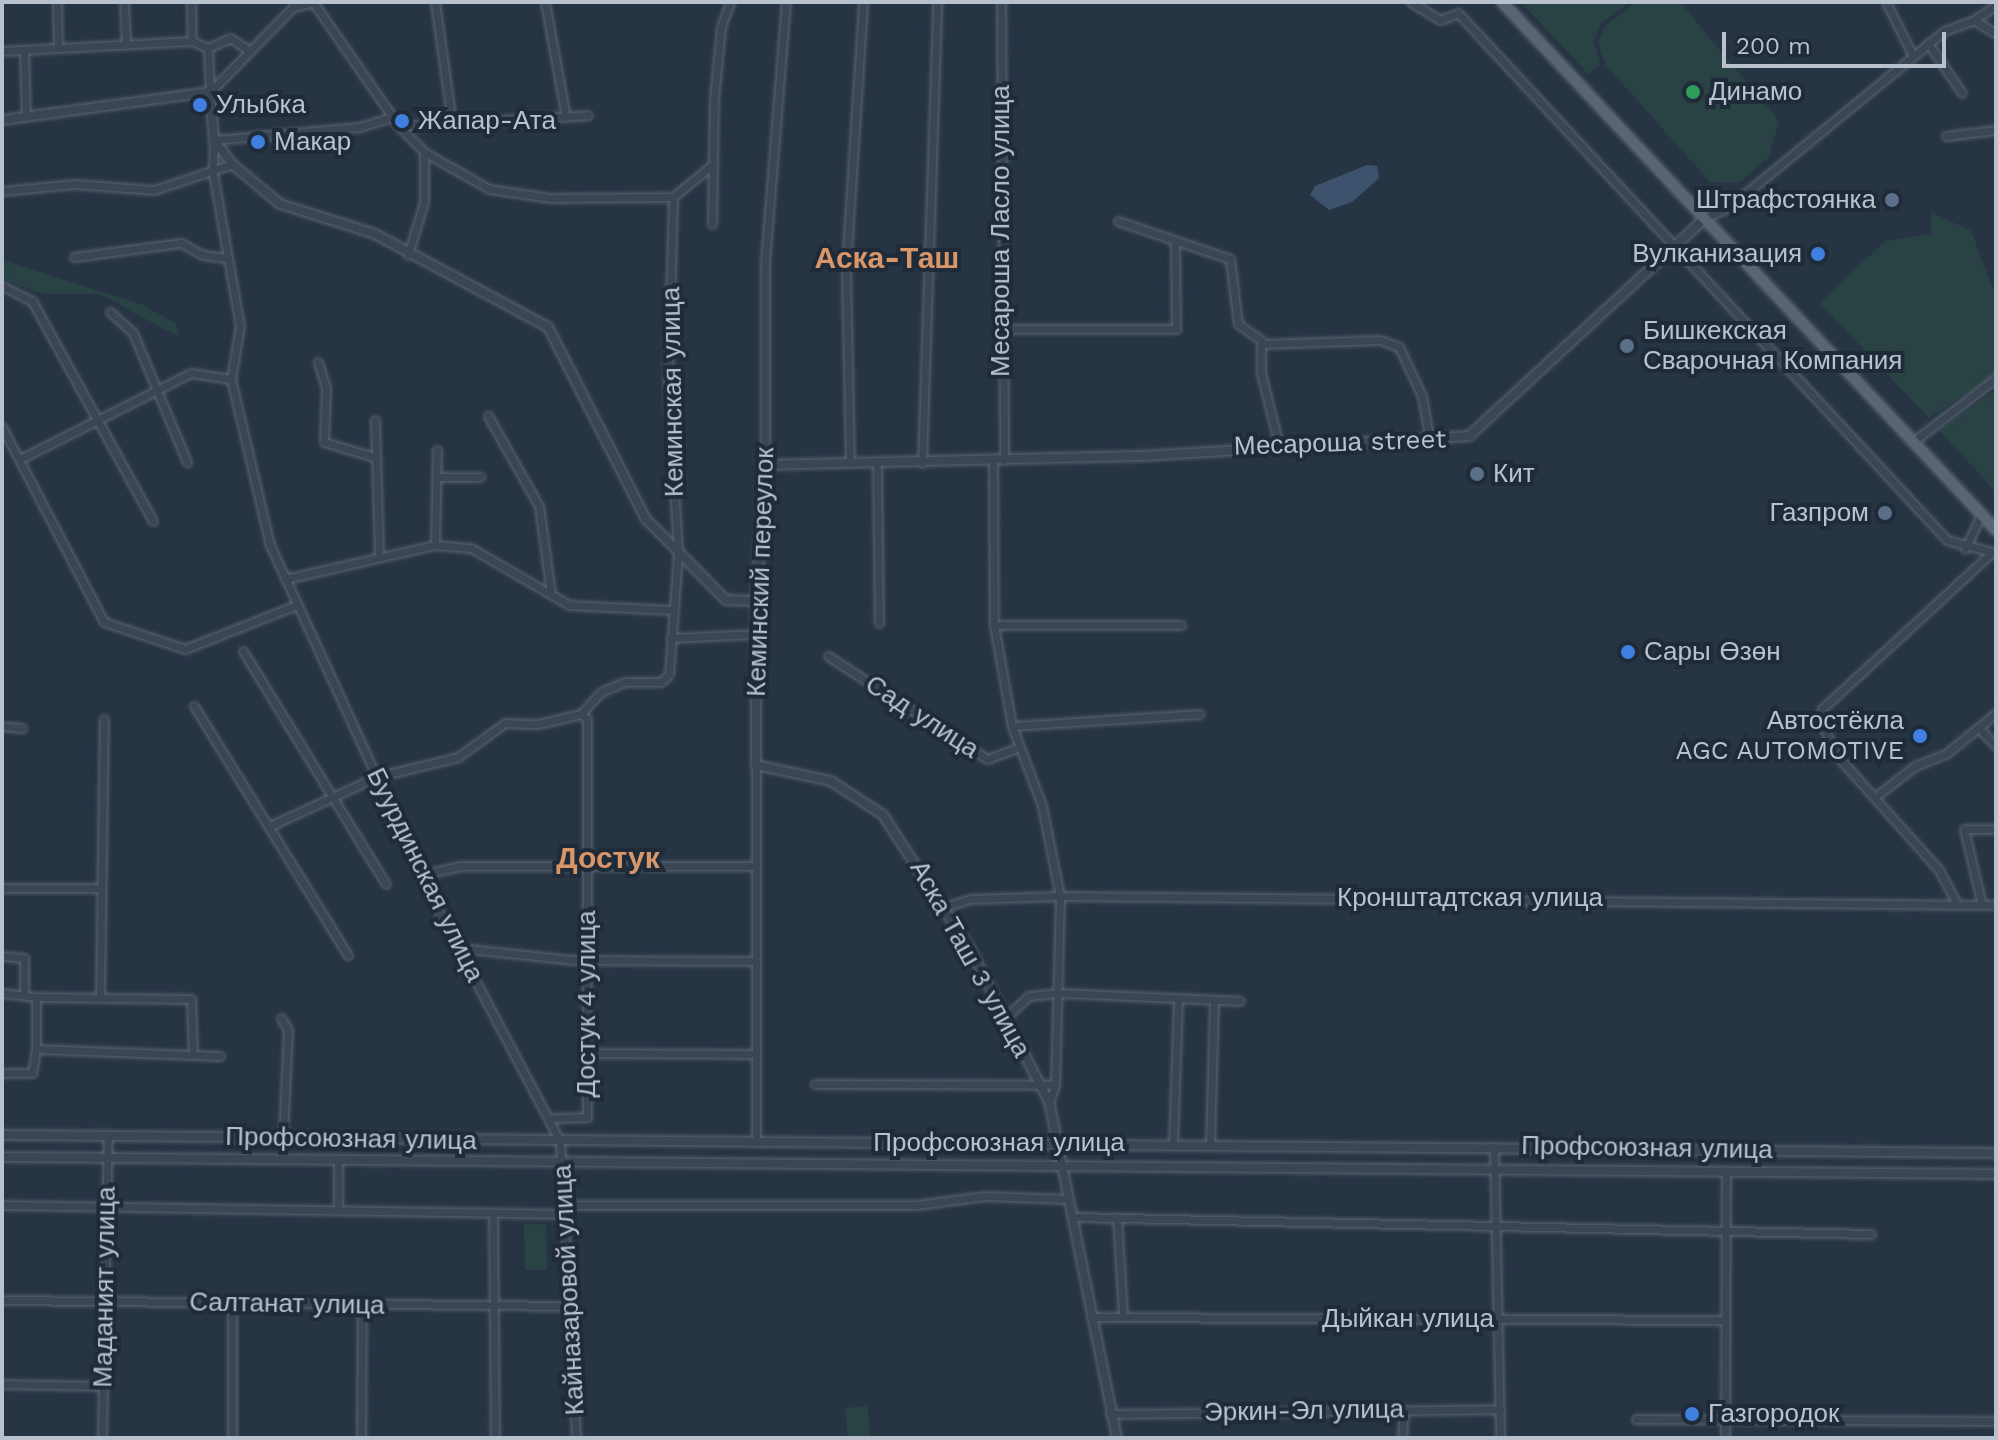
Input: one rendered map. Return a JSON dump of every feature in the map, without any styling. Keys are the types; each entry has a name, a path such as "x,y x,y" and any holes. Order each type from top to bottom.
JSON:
{"main road":[{"path":"1502,2 1996,530"}],"street":[{"path":"57,2 58,48"},
{"path":"124,2 126,45"},
{"path":"191,2 192,41"},
{"path":"2,120 210,92 293,4 314,2 399,126 424,152 489,189 550,198 673,197 713,164"},
{"path":"435,2 452,123"},
{"path":"545,2 566,117"},
{"path":"712,224 721,27 730,2"},
{"name":"Кеминский переулок","path":"756,1142 756,601 765,465 765,262 786,2"},
{"path":"850,463 846,267 863,2"},
{"path":"922,463 937,2"},
{"name":"Месароша Ласло улица","path":"1001,2 1004,460"},
{"path":"1411,2 1440,20 1458,13 1947,540 1965,549 1993,553"},
{"path":"1886,2 1912,54"},
{"name":"Месароша street","path":"765,465 1004,460 1430,442 1469,436 1502,410 1705,218 1729,207 1912,54 1996,5"},
{"path":"1974,20 1996,34"},
{"path":"2,51 192,41 208,48 230,38 250,51"},
{"path":"1928,43 1962,93"},
{"name":"Буурдинская улица","path":"208,48 213,173 240,326 231,379 270,545 421,875 552,1118 560,1141"},
{"path":"24,50 26,117"},
{"path":"399,126 588,115"},
{"path":"214,140 360,127 392,117"},
{"path":"1946,136 1996,130"},
{"path":"214,140 232,164 280,204 363,229 548,327 639,509 726,600 756,601"},
{"path":"408,255 424,202 424,152"},
{"path":"2,191 75,184 154,190 213,173 232,164"},
{"name":"Кеминская улица","path":"581,714 601,692 625,682 666,679 678,553 668,377 673,197"},
{"path":"1118,221 1175,244 1226,255 1238,324 1262,344 1380,340 1399,347 1422,396 1430,442"},
{"path":"74,257 181,243 203,255 228,258"},
{"path":"1001,329 1176,329 1175,244"},
{"path":"2,286 32,301 153,521"},
{"path":"110,312 133,333 187,462"},
{"path":"1262,344 1261,373 1279,446"},
{"path":"318,362 326,388 324,442 374,457"},
{"path":"20,459 157,386 205,371 231,379"},
{"path":"1914,441 1996,378"},
{"path":"488,416 539,506 551,594"},
{"path":"375,420 379,553"},
{"path":"2,427 104,622 185,649 296,605"},
{"path":"435,545 437,450"},
{"path":"993,460 994,625 1012,726 1042,806 1060,896 1055,1085 1049,1102 1109,1414 1117,1438"},
{"path":"877,463 879,623"},
{"path":"436,477 480,477"},
{"path":"1965,549 1981,514"},
{"path":"285,579 379,553 435,545 471,548 569,605 672,610"},
{"path":"1957,904 1939,870 1823,736 1822,709 1993,553"},
{"path":"994,625 1181,625"},
{"path":"671,638 756,634"},
{"path":"243,651 336,795 386,884"},
{"name":"Сад улица","path":"828,656 987,759 1018,748"},
{"path":"194,706 348,955"},
{"path":"1875,797 1979,728 1996,713"},
{"path":"270,826 376,777 458,757 505,723 538,724 581,714"},
{"name":"Достук 4 улица","path":"552,1118 587,1117 587,719 581,714"},
{"path":"1012,726 1200,714"},
{"path":"100,998 104,719"},
{"path":"2,726 22,728"},
{"path":"1979,728 1996,746"},
{"name":"Аска Таш 3 улица","path":"756,765 831,781 883,815 945,907 1049,1102"},
{"path":"1982,905 1964,829 1996,829"},
{"path":"421,875 460,866 755,866"},
{"path":"2,888 101,888"},
{"name":"Кронштадтская улица","path":"945,907 969,899 1060,896 1996,905"},
{"path":"459,948 587,960 754,961"},
{"path":"2,956 24,958 24,993"},
{"path":"2,993 24,993 36,997 191,999 193,1055"},
{"path":"1003,1020 1029,996 1059,993 1240,1001"},
{"path":"2,1073 32,1073 36,1049 36,997"},
{"path":"1173,1144 1178,998"},
{"path":"1210,1145 1214,1000"},
{"path":"281,1018 288,1030 283,1138"},
{"path":"36,1049 220,1056"},
{"path":"587,1053 755,1054"},
{"path":"815,1084 1055,1085"},
{"name":"Профсоюзная улица","path":"2,1135 1996,1153"},
{"name":"Маданият улица","path":"102,1438 108,1136"},
{"name":"Кайназаровой улица","path":"560,1141 567,1210 576,1438"},
{"path":"1494,1147 1500,1320 1500,1438"},
{"name":"Профсоюзная улица","path":"2,1157 1996,1174"},
{"path":"338,1161 338,1207"},
{"path":"1725,1438 1726,1172"},
{"path":"2,1205 338,1207 493,1213 1069,1199"},
{"path":"493,1213 495,1438"},
{"path":"1073,1217 1871,1234"},
{"path":"1117,1217 1123,1316"},
{"name":"Салтанат улица","path":"2,1300 571,1306"},
{"path":"232,1303 232,1438"},
{"path":"361,1438 362,1305"},
{"name":"Дыйкан улица","path":"1091,1317 1724,1320"},
{"path":"2,1384 102,1386"},
{"name":"Эркин-Эл улица","path":"1109,1414 1500,1409"},
{"path":"1402,1438 1404,1410"},
{"path":"1636,1419 1996,1421"}],"green space":[{"path":"1521,2 1629,2 1600,24 1594,42 1600,65 1588,74"},
{"name":"Динамо","path":"1636,2 1680,2 1779,121 1769,157 1739,183 1710,182 1605,64 1598,42 1605,26"},
{"path":"1931,212 1971,231 1996,298 1996,374 1929,418 1820,303 1885,241 1931,234"},
{"path":"2,260 143,305 176,324 179,337 100,294 44,294 5,280"},
{"path":"1996,390 1996,492 1939,430"},
{"path":"524,1224 546,1224 547,1270 525,1270"},
{"path":"867,1406 871,1438 848,1438 845,1408"}],"water":[{"path":"1367,165 1377,166 1379,178 1352,202 1329,210 1310,195 1315,186"}],"place":[{"name":"Динамо","path":"1693,92"},
{"name":"Улыбка","path":"200,105"},
{"name":"Жапар-Ата","path":"402,121"},
{"name":"Макар","path":"258,142"},
{"name":"Штрафстоянка","path":"1892,200"},
{"name":"Вулканизация","path":"1818,254"},
{"name":"Бишкекская Сварочная Компания","path":"1627,346"},
{"name":"Кит","path":"1477,474"},
{"name":"Газпром","path":"1885,513"},
{"name":"Сары Өзөн","path":"1628,652"},
{"name":"Автостёкла AGC AUTOMOTIVE","path":"1920,736"},
{"name":"Газгородок","path":"1692,1414"}],"district":[{"name":"Аска-Таш","path":"887,258"},
{"name":"Достук","path":"608,858"}]}
